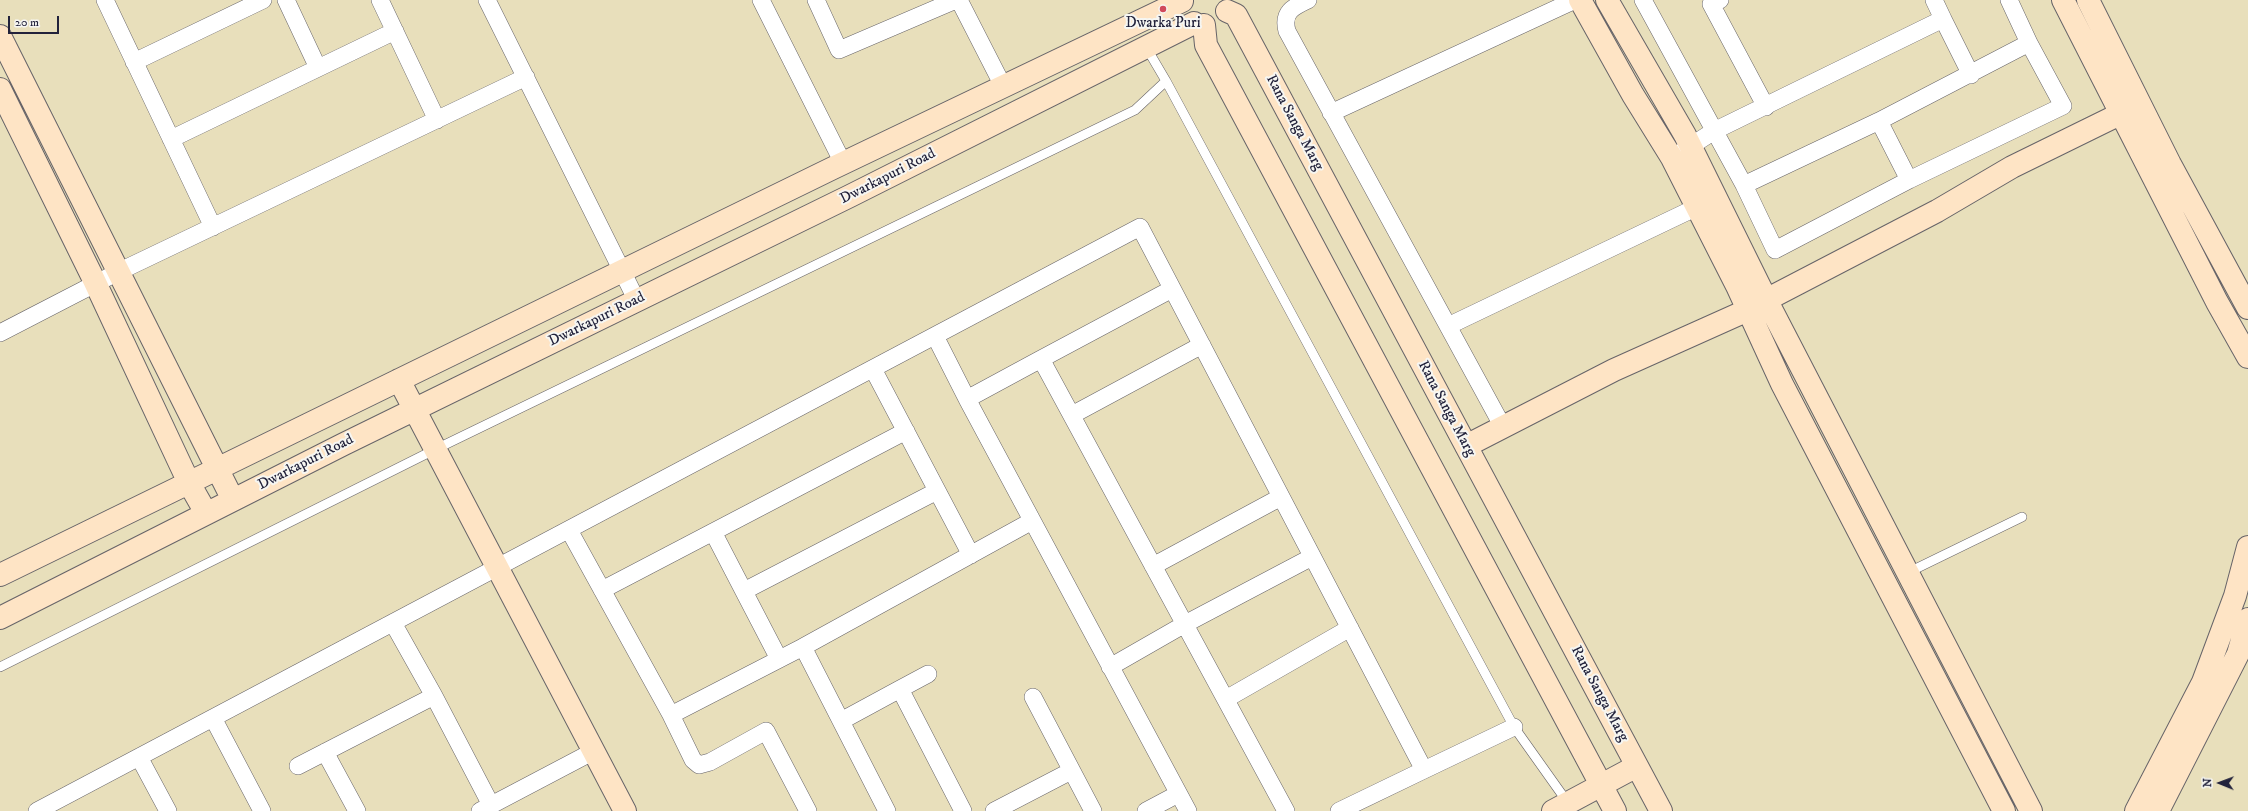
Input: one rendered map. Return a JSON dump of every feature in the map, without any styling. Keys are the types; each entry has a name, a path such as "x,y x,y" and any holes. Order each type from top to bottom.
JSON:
{"street":[{"path":"105,0 213,227"},
{"path":"134,62 263,0"},
{"path":"286,0 318,68"},
{"path":"380,0 437,120"},
{"path":"487,0 637,301"},
{"path":"761,0 843,163"},
{"path":"816,0 839,50 957,0 1003,86"},
{"path":"1182,0 1185,13 1199,24 1206,45 1615,811"},
{"name":"Dwarkapuri Road","path":"0,575 189,483 215,468 1182,0"},
{"path":"1308,0 1290,9 1286,14 1285,23 1287,31 1503,427"},
{"path":"1331,113 1575,0"},
{"path":"1580,0 1633,95 1681,152 1697,207 1757,304 1782,384 2004,811"},
{"path":"1607,0 1757,304 1907,573 2031,811"},
{"path":"1643,0 1744,185 1775,250 1909,180 2063,106 2029,43 2009,0"},
{"path":"1934,0 1971,75"},
{"path":"2063,0 2122,113 2216,302 2248,357"},
{"path":"2088,0 2170,164 2248,308"},
{"path":"1713,1 1766,107"},
{"name":"Dwarkapuri Road","path":"0,618 415,409 858,192 1145,46 1199,24 1218,22 1230,4"},
{"name":"Rana Sanga Marg","path":"1230,4 1661,811"},
{"path":"1681,152 1714,131 1766,107 1943,19"},
{"path":"171,139 395,31"},
{"path":"0,36 215,468 233,500"},
{"path":"1744,185 1879,121 1971,75 2029,43"},
{"path":"0,333 118,272 526,77"},
{"path":"0,89 96,284 189,483 206,513"},
{"path":"1466,446 1614,370 1757,304 1937,211 2012,167 2122,113"},
{"path":"1879,121 1909,180"},
{"path":"1448,326 1697,207"},
{"path":"37,811 1140,227 1424,770"},
{"path":"967,399 1172,289"},
{"path":"935,336 967,399 1188,811"},
{"path":"1072,415 1202,345"},
{"path":"1041,359 1286,811"},
{"path":"873,369 971,555"},
{"path":"399,380 626,811"},
{"path":"602,590 906,431"},
{"path":"744,591 937,490"},
{"path":"1153,566 1281,497"},
{"path":"671,715 803,647 1032,521"},
{"path":"569,530 671,715 693,760 699,765 710,762 766,731 808,811"},
{"path":"713,532 779,659"},
{"path":"2136,811 2203,682 2236,596 2248,547"},
{"path":"1110,667 1185,624 1312,557"},
{"path":"2158,811 2238,654 2248,619"},
{"path":"393,623 434,696 485,808 594,751"},
{"path":"1226,699 1350,628"},
{"path":"803,647 887,811"},
{"path":"841,721 928,674"},
{"path":"900,689 963,811"},
{"path":"298,766 434,696"},
{"path":"1033,697 1093,811"},
{"path":"213,718 262,811"},
{"path":"1339,811 1514,727"},
{"path":"325,752 357,811"},
{"path":"139,757 168,811"},
{"path":"1561,807 1637,766"},
{"path":"994,811 1072,771"},
{"path":"1146,811 1178,794"}],"lane":[{"path":"1145,46 1166,81 1514,727 1561,807"},
{"path":"0,667 436,449 1135,110 1145,99 1166,81"},
{"path":"1907,573 2022,517"}],"place":[{"name":"Dwarka Puri","path":"1163,9"}]}
